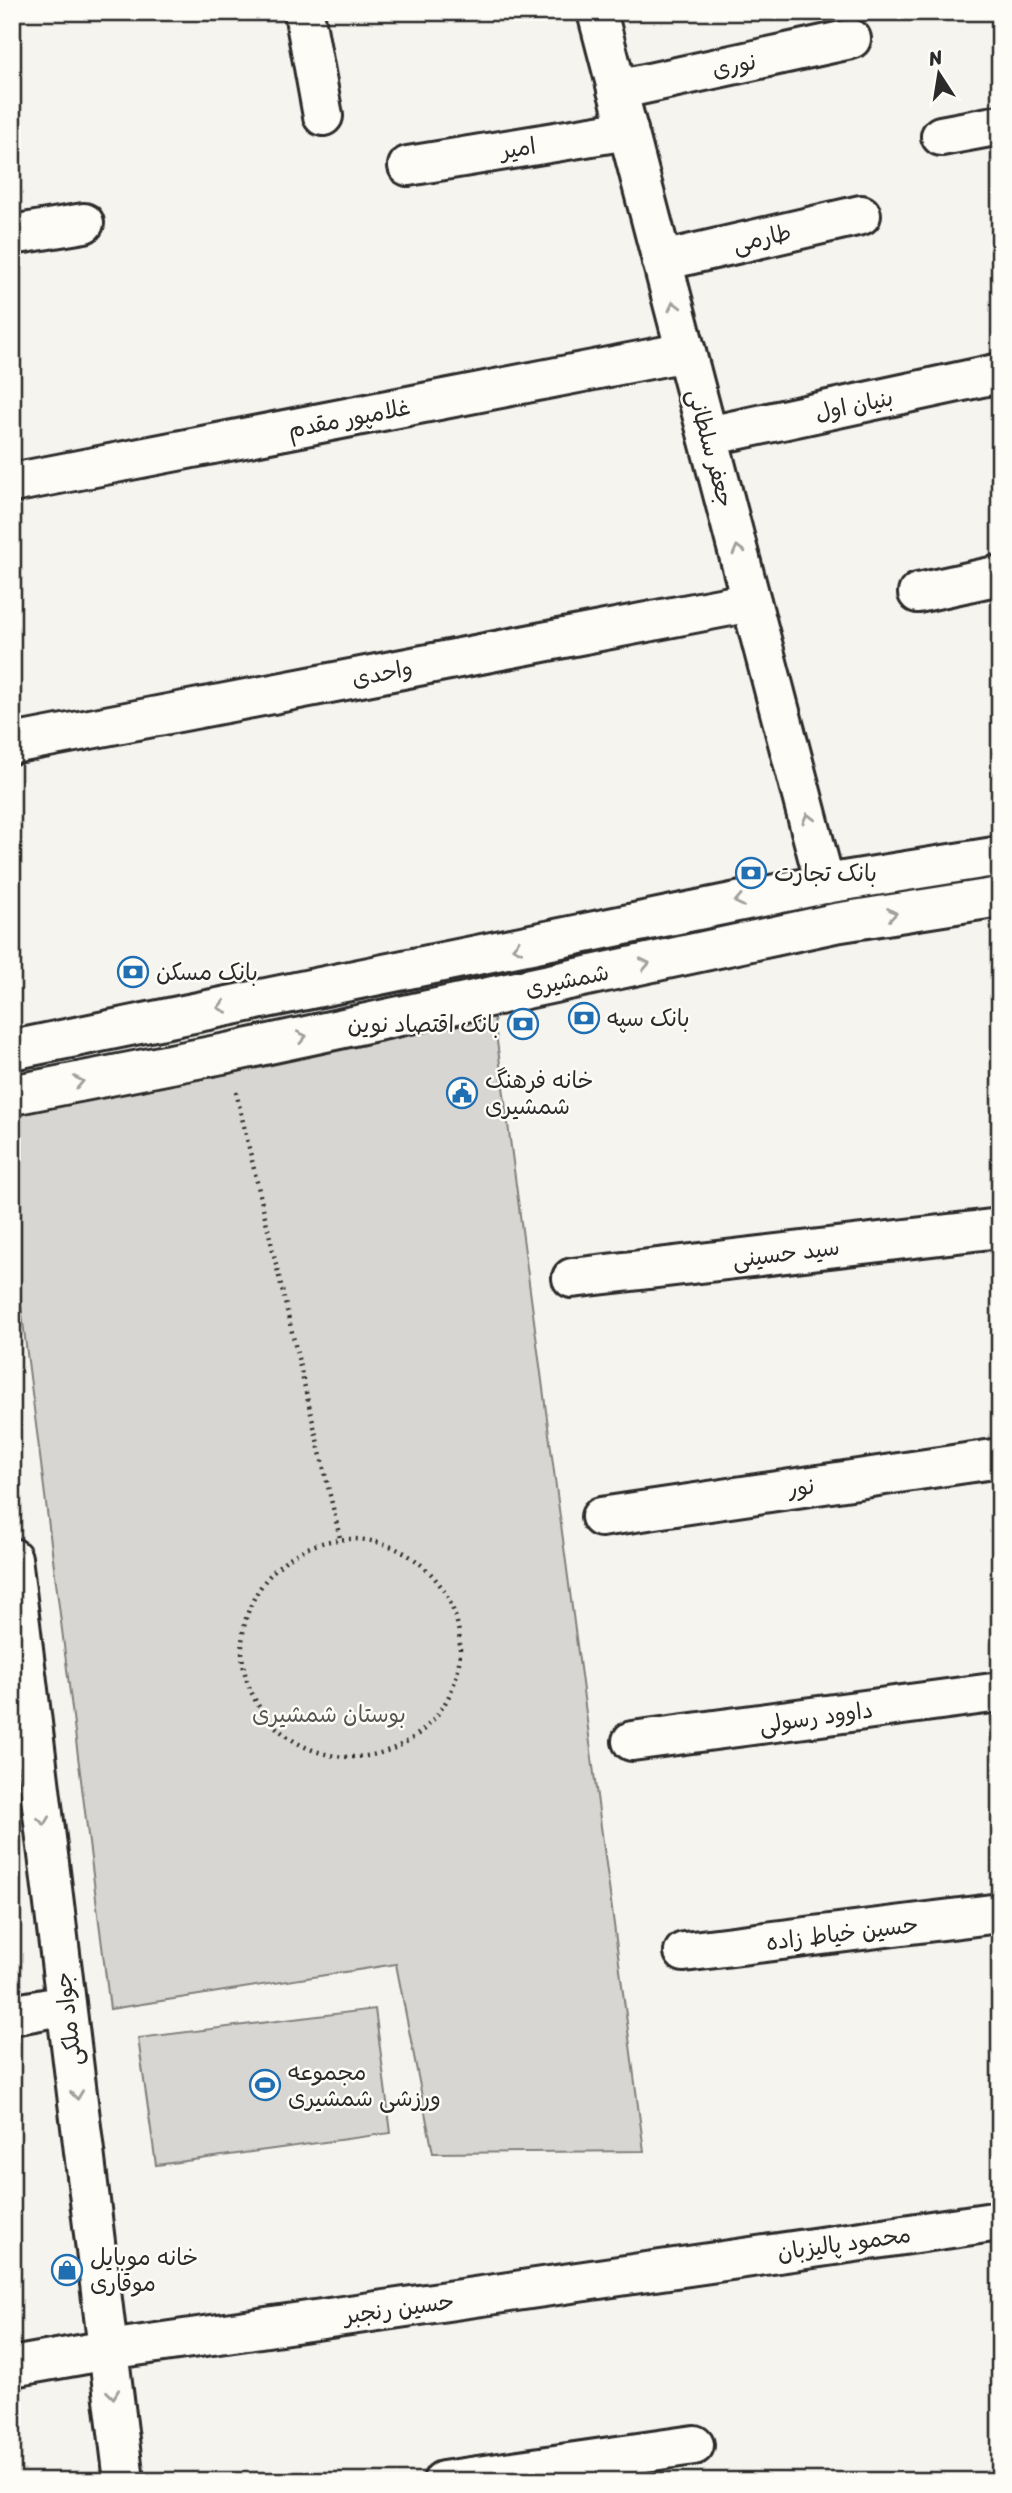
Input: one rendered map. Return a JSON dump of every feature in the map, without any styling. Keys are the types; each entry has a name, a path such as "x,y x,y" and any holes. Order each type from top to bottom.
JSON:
{"street":[{"path":"304,12 323,116"},
{"name":"جعفر سلطانی","path":"597,12 835,923"},
{"name":"نوری","path":"617,90 851,39"},
{"path":"941,136 1000,125"},
{"name":"امیر","path":"408,166 628,130"},
{"name":"طارمی","path":"662,261 861,215"},
{"path":"12,235 85,223"},
{"name":"غلامپور مقدم","path":"12,483 686,352"},
{"name":"بنیان اول","path":"708,436 1000,373"},
{"path":"918,593 1000,575"},
{"name":"واحدی","path":"12,744 751,602"},
{"name":"شمشیری","path":"12,1050 825,884 1000,856"},
{"name":"شمشیری","path":"12,1095 227,1053 835,923 1000,897"},
{"name":"سید حسینی","path":"572,1278 1000,1228"},
{"name":"نور","path":"601,1517 1000,1458"},
{"name":"جواد ملکی","path":"12,1558 24,1764 66,2005 124,2481"},
{"name":"داوود رسولی","path":"632,1741 1000,1692"},
{"name":"حسین خیاط زاده","path":"684,1952 1000,1913"},
{"path":"12,2015 66,2005"},
{"name":"محمود پالیزبان","path":"689,2265 1000,2221"},
{"name":"حسین رنجبر","path":"12,2367 108,2350 689,2265"},
{"path":"443,2481 694,2445"}],"path":[{"path":"227,1053 340,1538"},
{"path":"340,1538 377,1541 412,1555 439,1580 457,1614 462,1651 454,1687 435,1719 406,1743 371,1756 334,1756 300,1746 272,1725 252,1696 242,1662 242,1627 254,1594 276,1567 306,1548 340,1538"}],"green space":[{"name":"بوستان شمشیری","path":"493,1011 644,2151 433,2153 396,1964 110,2009 12,1235 12,1104"},
{"name":"مجموعه ورزشی شمشیری","path":"375,2009 391,2133 156,2165 138,2038"}],"place":[{"name":"بانک تجارت","path":"751,873"},
{"name":"بانک مسکن","path":"133,972"},
{"name":"بانک سپه","path":"584,1018"},
{"name":"بانک اقتصاد نوین","path":"523,1024"},
{"name":"خانه فرهنگ شمشیری","path":"462,1093"},
{"name":"مجموعه ورزشی شمشیری","path":"265,2085"},
{"name":"خانه موبایل موقاری","path":"67,2270"}]}
